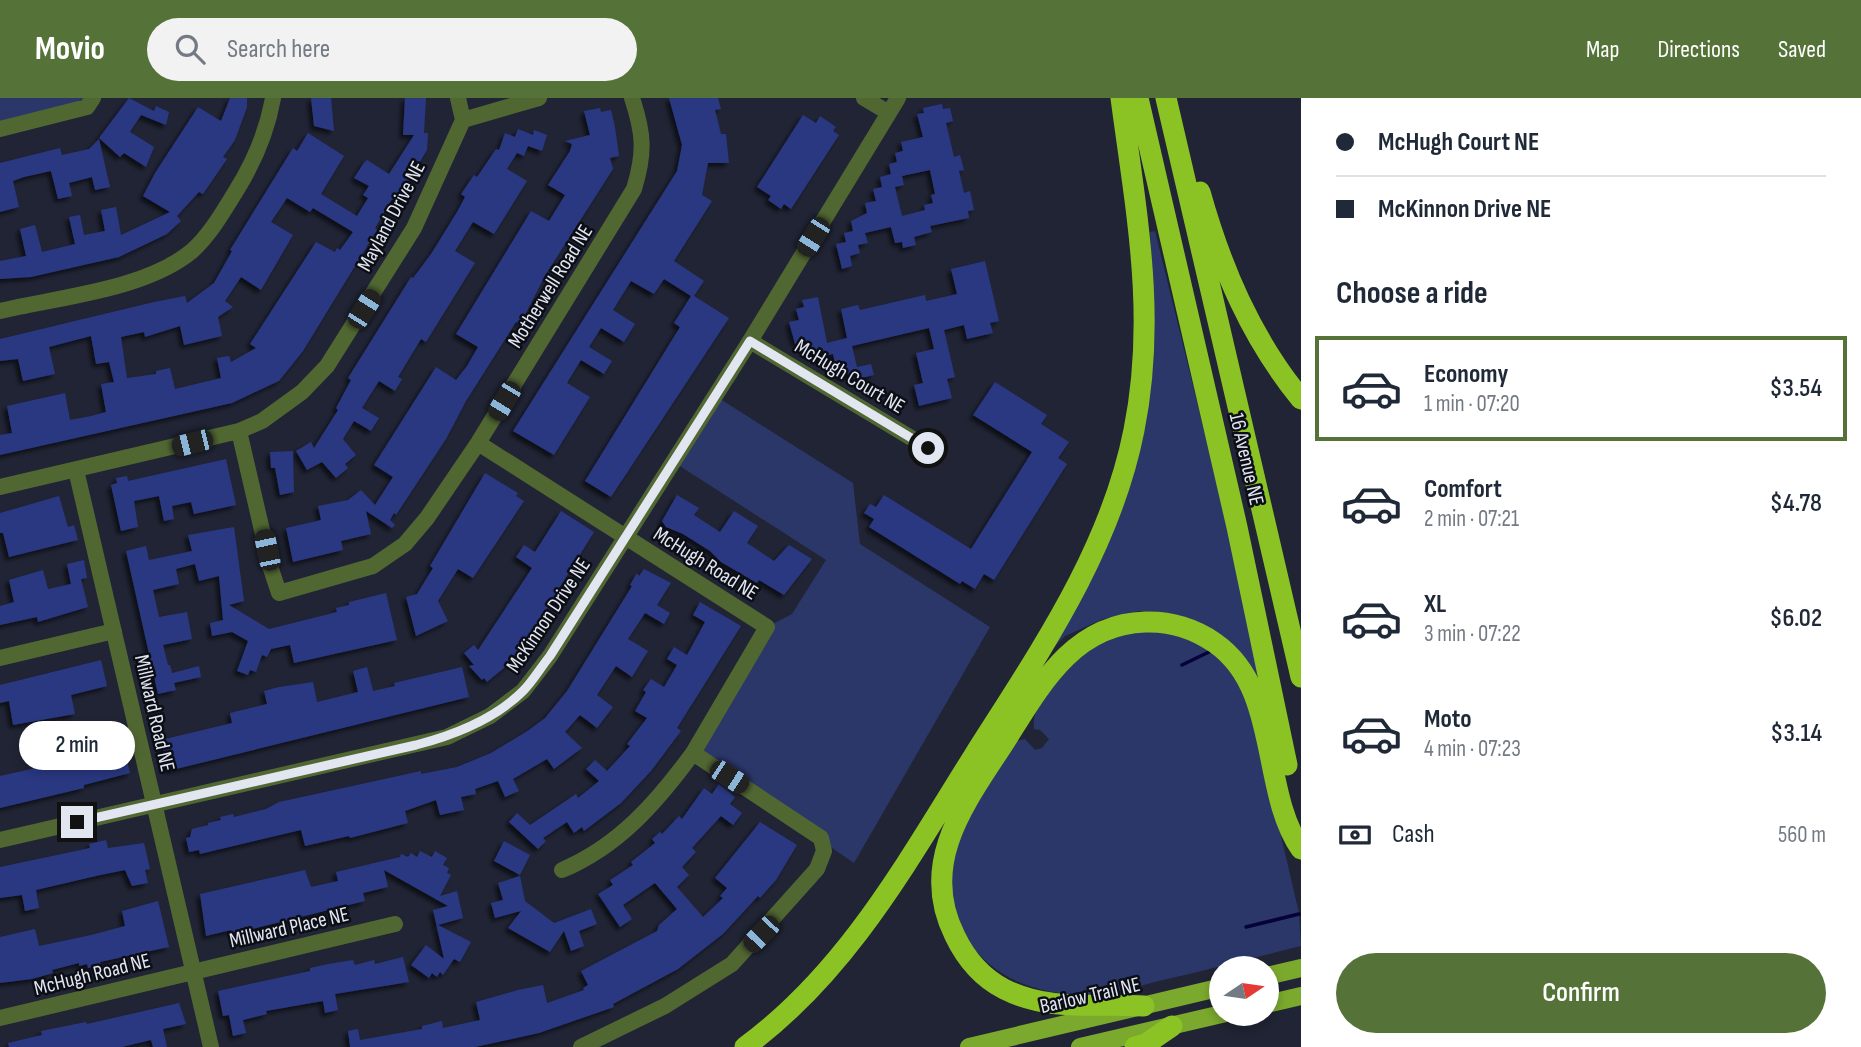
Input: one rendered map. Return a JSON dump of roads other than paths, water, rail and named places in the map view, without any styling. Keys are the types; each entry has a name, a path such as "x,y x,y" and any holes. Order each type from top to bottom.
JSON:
{"highway":[{"path":"745,1047 818,984 881,903 1051,632 1089,562 1109,515 1134,431 1144,336 1141,233 1121,98"},
{"name":"16 Avenue NE","path":"1138,98 1234,514 1301,832"},
{"path":"1167,98 1188,149 1209,223 1235,293 1257,337 1301,399"},
{"name":"16 Avenue NE","path":"1167,98 1301,677"},
{"path":"1144,1006 1061,1006 1006,990 990,981 966,957 945,913 941,871 951,828 1038,688 1061,660 1101,631 1136,622 1180,626 1216,643 1230,656 1249,685 1263,725 1289,832 1301,849"},
{"path":"1135,1047 1146,1044 1172,1026"}],"main road":[{"path":"1279,973 1301,968"},
{"name":"Barlow Trail NE","path":"969,1047 1209,990"},
{"path":"1279,1001 1301,996"},
{"path":"1080,1047 1209,1017"}],"street":[{"path":"0,129 87,107 93,98"},
{"path":"0,311 140,279 166,268 192,251 216,223 249,170 268,126 272,98"},
{"path":"458,98 463,120 540,98"},
{"name":"Motherwell Road NE","path":"239,431 279,593 373,566 405,544 427,518 478,443 634,189 643,160 642,128 632,98"},
{"path":"864,98 889,113"},
{"name":"McKinnon Drive NE","path":"0,840 447,737 490,716 523,691 750,341 898,98"},
{"name":"Mayland Drive NE","path":"0,487 239,431 262,421 302,392 327,366 414,228 463,120"},
{"name":"McHugh Court NE","path":"750,341 928,448"},
{"name":"McHugh Road NE","path":"478,443 767,627 693,753"},
{"name":"Millward Road NE","path":"76,471 211,1047"},
{"path":"0,658 114,631"},
{"path":"562,870 589,859 645,813 693,753 821,838 824,851 817,869 732,964 665,1006 581,1047"},
{"name":"Millward Place NE","path":"194,971 395,925"},
{"name":"McHugh Road NE","path":"0,1017 194,971"}],"waterway":[{"path":"1182,665 1213,650"},
{"path":"1246,927 1299,914"}]}
